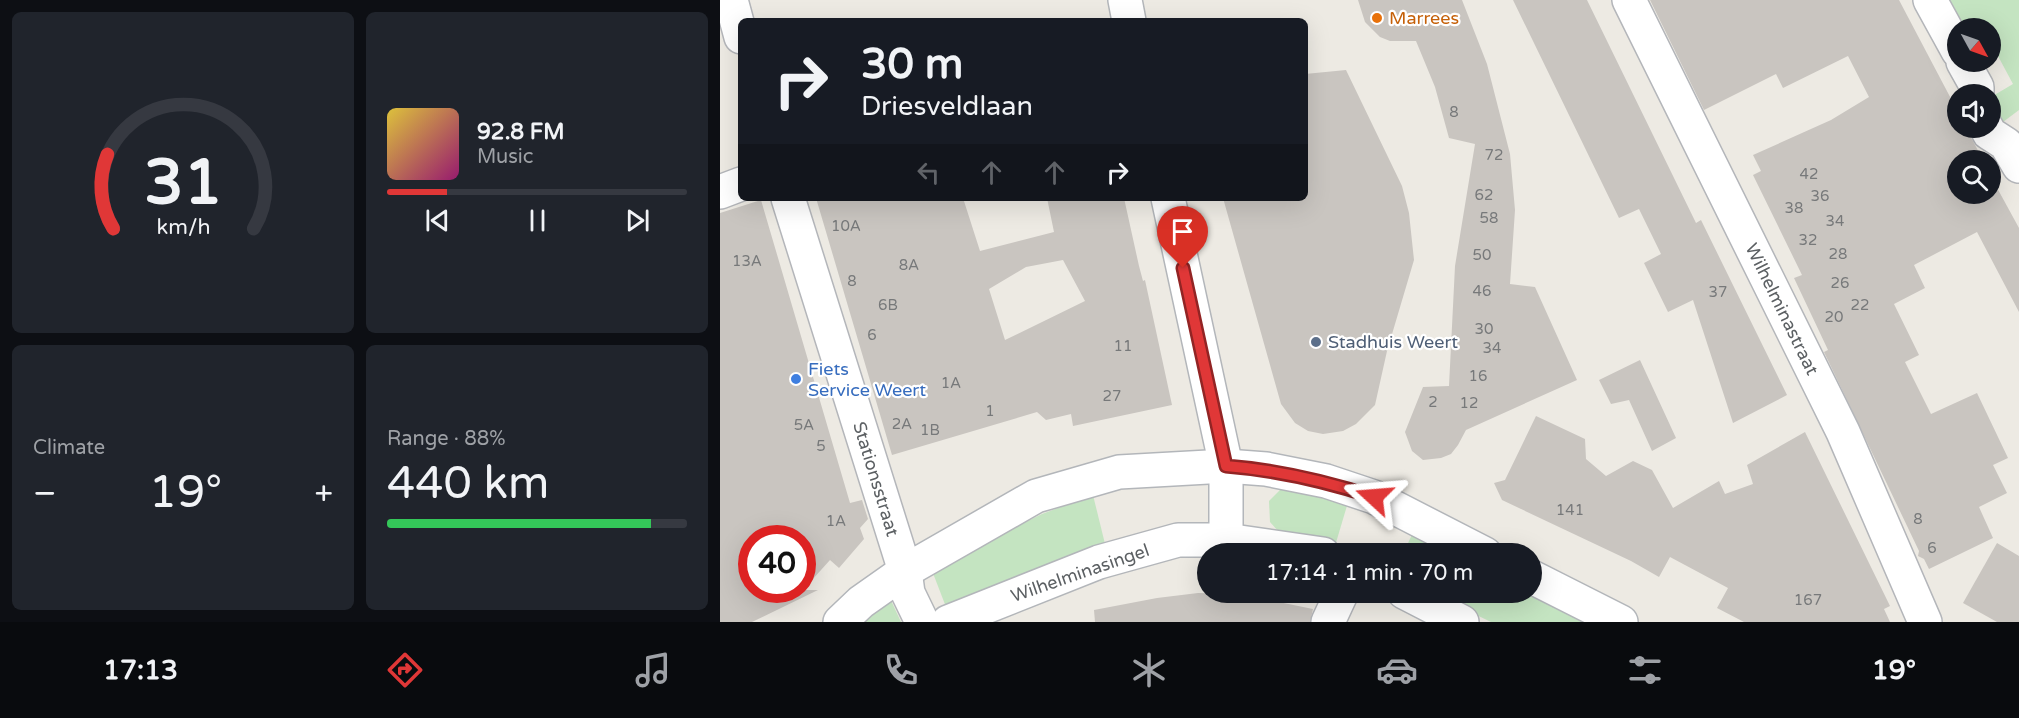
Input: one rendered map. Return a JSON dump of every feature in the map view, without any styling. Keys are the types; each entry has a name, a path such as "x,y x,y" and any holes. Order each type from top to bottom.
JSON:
{"street":[{"path":"731,0 738,26"},
{"path":"1125,0 1128,18"},
{"name":"Wilhelminastraat","path":"1629,0 1843,432 1925,622"},
{"path":"1930,0 1947,31"},
{"path":"1997,138 2006,144 2019,166"},
{"path":"720,192 738,185"},
{"name":"Stationsstraat","path":"789,201 905,571 908,593 922,622"},
{"path":"1169,201 1226,466 1226,540"},
{"path":"840,622 861,602 905,571 1036,496 1119,471 1226,466 1266,469 1336,484 1374,497 1464,543"},
{"name":"Wilhelminasingel","path":"948,622 1099,562 1178,540 1226,540 1247,543"},
{"path":"1542,582 1621,622"},
{"path":"1425,603 1462,622"}],"green space":[{"path":"1941,0 2019,0 2019,110 2001,124 2001,91 2013,84 2001,62 2001,18 1952,18"},
{"path":"1285,485 1349,499 1336,543 1324,543 1278,531 1270,522 1269,501"},
{"path":"1093,495 1107,552 946,607 931,568 1042,514"},
{"path":"1415,528 1444,543 1408,543"},
{"path":"888,594 901,622 852,622"},
{"path":"1542,596 1604,622 1491,622 1452,603 1542,603"}],"building":[{"path":"1358,0 1462,0 1487,64 1510,154 1515,210 1510,284 1535,287 1577,380 1466,430 1451,454 1441,458 1423,460 1412,451 1405,432 1423,387 1449,386 1455,266 1475,144 1449,138 1435,87 1416,41 1390,41 1380,37 1365,22"},
{"path":"1513,0 1587,0 1696,223 1701,220 1787,395 1733,423 1693,300 1668,312 1644,263 1661,254 1639,209 1619,218"},
{"path":"1650,0 1899,0 1947,91 1947,138 1971,138 1978,150 1947,150 1947,204 2001,204 2001,195 2019,228 2019,312 1977,232 1914,265 1925,288 1894,304 1919,355 1905,362 1931,414 1977,393 2008,458 1993,465 2007,493 1979,507 1993,538 1929,569 1924,559 1918,556 1919,551 1824,352 1828,350 1794,278 1802,275 1753,175 1761,171 1753,155 1831,120 1869,97 1848,56 1783,88 1776,74 1704,110"},
{"path":"1346,70 1402,186 1409,213 1414,260 1387,351 1375,405 1356,424 1343,431 1323,434 1308,431 1295,423 1281,404 1224,201 1308,201 1308,74"},
{"path":"761,201 850,503 862,500 868,519 860,528 864,539 839,568 830,560 816,576 816,525 738,525 738,603 791,603 752,622 720,622 720,213"},
{"path":"817,201 964,201 980,251 1054,232 1048,201 1125,201 1139,266 1143,281 1145,280 1172,405 1073,426 1071,414 1046,420 1037,412 892,455","holes":["1063,260 1085,301 1005,340 989,289 1026,267"]},
{"path":"1640,360 1676,438 1652,451 1629,400 1611,404 1599,380"},
{"path":"1536,416 1585,439 1586,459 1606,476 1633,461 1652,470 1673,508 1719,481 1725,494 1753,484 1747,465 1805,432 1890,606 1884,609 1890,622 1744,622 1717,608 1728,588 1670,557 1659,577 1631,561 1502,500 1494,483 1505,480"},
{"path":"1997,543 2019,556 2019,622 1997,622 1963,603"},
{"path":"1197,593 1197,603 1284,603 1313,609 1310,622 1095,622 1094,610"}],"place":[{"name":"Marrees","path":"1377,18"},
{"name":"Stadhuis Weert","path":"1316,342"},
{"name":"Fiets Service Weert","path":"796,379"}],"route":[{"path":"1183,268 1226,466 1266,469 1326,481 1374,497"}]}
